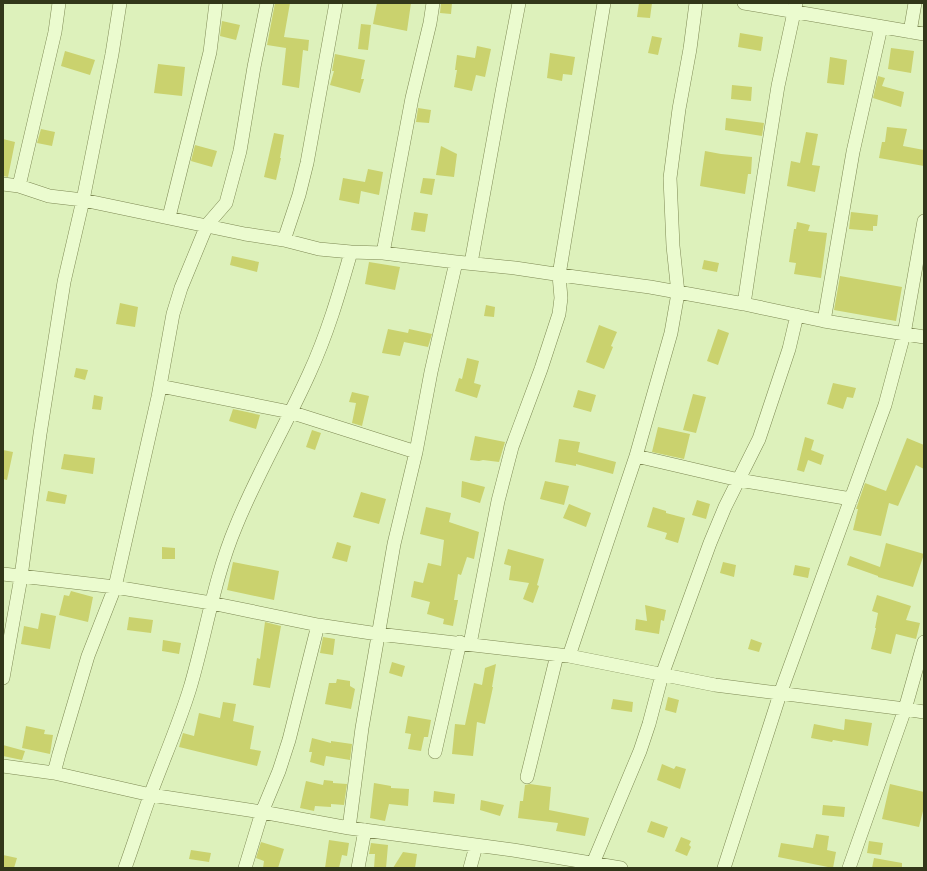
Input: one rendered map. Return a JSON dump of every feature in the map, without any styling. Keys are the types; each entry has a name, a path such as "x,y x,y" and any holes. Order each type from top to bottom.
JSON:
{"street":[{"path":"19,186 55,32 59,3"},
{"path":"3,678 20,577 40,434 64,282 83,200 112,54 120,3"},
{"path":"169,217 210,52 216,3"},
{"path":"54,774 88,656 115,587 160,386 175,308 181,288 207,225 226,203 240,151 266,3"},
{"path":"284,240 307,163 336,3"},
{"path":"383,253 412,98 430,24 433,3"},
{"path":"472,263 519,3"},
{"path":"435,752 465,643 512,447 541,369 559,314 561,298 559,275 604,3"},
{"path":"526,776 563,656 636,456 671,333 678,293 673,246 670,178 679,109 690,49 696,3"},
{"path":"744,3 795,7 881,27 924,34"},
{"path":"910,32 915,3"},
{"path":"744,304 773,116 795,7"},
{"path":"824,321 853,152 881,27"},
{"path":"3,184 19,186 49,196 83,200 245,234 284,240 319,249 383,253 516,268 650,287 744,304 824,321 924,337"},
{"path":"724,868 780,694 885,405 904,334 924,221"},
{"path":"125,868 189,690 201,649 223,558 236,525 308,376 331,320 351,252"},
{"path":"349,828 362,728 394,544 416,452 431,372 456,262"},
{"path":"591,866 640,751 662,675 710,543 725,507 759,439 789,349 797,315"},
{"path":"160,386 290,412 416,452"},
{"path":"636,456 739,480 851,499"},
{"path":"3,574 115,587 211,603 318,625 378,634 465,643 563,656 714,685 924,712"},
{"path":"245,868 262,812 279,771 289,740 318,625"},
{"path":"849,868 905,709 924,642"},
{"path":"3,766 54,774 151,795 262,812 349,828 476,846 591,866 621,868"},
{"path":"358,868 365,830"},
{"path":"470,868 476,846"}],"building":[{"path":"275,3 290,3 284,37 309,40 308,51 303,50 299,88 282,85 286,48 267,45"},
{"path":"377,3 411,3 407,31 373,24"},
{"path":"441,3 452,3 451,14 440,13"},
{"path":"639,3 652,3 650,18 637,17"},
{"path":"222,21 240,25 236,40 220,36"},
{"path":"361,24 371,25 368,50 358,49"},
{"path":"740,33 763,37 761,51 738,47"},
{"path":"652,36 662,38 658,55 648,53"},
{"path":"477,46 491,49 485,77 476,75 472,91 454,87 457,70 455,70 457,55 475,58"},
{"path":"891,48 914,51 911,73 888,69"},
{"path":"65,51 95,60 90,75 61,66"},
{"path":"550,53 575,57 572,75 563,74 562,81 547,78"},
{"path":"335,54 365,60 361,79 364,79 360,93 330,85 334,71 332,71"},
{"path":"830,57 847,60 844,85 827,83"},
{"path":"158,64 185,67 182,96 154,93"},
{"path":"878,76 885,78 882,86 904,92 901,107 873,98"},
{"path":"732,85 752,87 751,101 731,99"},
{"path":"418,108 431,110 429,123 416,122"},
{"path":"726,118 764,123 762,136 725,130"},
{"path":"887,127 907,129 903,146 924,150 924,166 879,158 882,142 885,142"},
{"path":"41,129 55,132 52,146 37,143"},
{"path":"806,132 818,134 812,165 820,166 815,192 787,186 791,161 800,163"},
{"path":"274,133 284,135 276,180 264,177"},
{"path":"3,139 15,142 8,177 3,176"},
{"path":"195,145 217,151 212,167 191,161"},
{"path":"441,146 457,154 454,177 436,175"},
{"path":"705,151 752,157 751,174 748,174 745,194 700,186"},
{"path":"368,169 383,172 379,195 361,191 359,204 339,200 343,178 365,182"},
{"path":"423,178 435,179 432,195 420,193"},
{"path":"414,212 428,214 425,232 411,230"},
{"path":"851,212 878,215 877,226 873,226 873,231 849,229"},
{"path":"797,222 810,225 808,231 827,233 821,278 794,274 796,263 789,262 794,229 796,229"},
{"path":"232,256 259,262 257,272 230,265"},
{"path":"704,260 719,263 717,272 702,269"},
{"path":"369,262 400,267 395,290 365,284"},
{"path":"840,276 902,287 896,321 834,310"},
{"path":"120,303 138,307 135,327 116,324"},
{"path":"486,305 495,307 494,317 484,316"},
{"path":"599,325 617,332 604,369 586,362"},
{"path":"388,329 408,333 409,329 432,334 428,347 404,342 400,356 382,353"},
{"path":"718,329 729,333 718,365 707,361"},
{"path":"467,358 479,361 474,383 481,385 477,398 455,391 459,378 462,379"},
{"path":"76,368 88,370 85,380 74,377"},
{"path":"833,383 856,388 853,398 847,397 843,409 827,404"},
{"path":"578,390 596,395 591,412 573,407"},
{"path":"352,392 369,396 362,426 352,423 356,403 349,402"},
{"path":"693,394 706,397 696,433 683,430"},
{"path":"94,395 103,397 101,410 92,409"},
{"path":"233,409 260,415 256,429 229,421"},
{"path":"658,427 690,434 684,459 652,452"},
{"path":"312,430 321,433 315,450 306,447"},
{"path":"475,436 505,442 499,462 470,460"},
{"path":"805,437 814,440 811,450 824,455 821,465 808,460 804,472 797,470"},
{"path":"907,438 924,445 924,469 916,465 898,506 889,503 881,536 853,530 858,509 856,509 865,483 886,491"},
{"path":"559,439 580,442 578,452 616,462 613,474 576,464 576,466 555,462"},
{"path":"3,450 13,452 7,480 3,479"},
{"path":"64,454 95,458 93,474 61,469"},
{"path":"462,481 485,487 480,503 461,497"},
{"path":"545,481 569,486 564,505 540,499"},
{"path":"48,491 67,495 65,504 46,501"},
{"path":"361,492 386,499 379,524 353,517"},
{"path":"697,500 710,504 706,519 692,515"},
{"path":"569,504 591,513 586,527 563,518"},
{"path":"426,507 451,513 449,522 479,532 474,559 467,557 461,575 458,574 454,600 458,600 453,626 443,624 444,619 427,614 430,602 411,597 414,581 423,583 428,563 441,566 444,540 420,534"},
{"path":"653,507 666,511 666,513 685,518 678,543 665,539 667,533 647,527"},
{"path":"337,542 351,546 347,562 332,558"},
{"path":"886,543 924,554 913,587 878,577 847,565 850,556 880,567"},
{"path":"162,547 175,548 175,559 162,559"},
{"path":"508,549 544,559 537,585 539,586 533,603 523,599 529,583 509,580 511,566 504,564"},
{"path":"233,562 279,571 274,600 227,590"},
{"path":"723,562 736,565 734,577 720,573"},
{"path":"795,565 810,568 808,578 793,575"},
{"path":"71,591 93,597 88,622 59,615 64,595 69,596"},
{"path":"877,595 911,606 906,620 920,623 916,639 896,634 891,654 871,649 878,613 872,611"},
{"path":"645,605 666,610 664,621 661,620 659,634 635,630 636,619 647,621"},
{"path":"41,613 56,616 50,649 21,644 24,626 38,629"},
{"path":"129,617 153,620 151,633 127,630"},
{"path":"265,622 281,626 270,688 253,685 257,658 260,659"},
{"path":"323,637 335,639 333,655 320,653"},
{"path":"751,639 762,643 759,652 748,649"},
{"path":"163,640 181,643 179,654 162,651"},
{"path":"392,662 405,666 402,677 389,673"},
{"path":"496,664 485,724 477,722 473,756 452,754 455,724 465,725 474,683 482,685 485,668"},
{"path":"337,679 350,681 350,686 355,689 351,709 325,704 329,683 336,683"},
{"path":"668,697 679,700 676,713 665,710"},
{"path":"613,699 633,702 632,712 611,709"},
{"path":"223,702 236,704 233,721 254,726 250,749 261,751 257,766 179,747 183,733 194,736 199,713 220,718"},
{"path":"408,716 431,720 428,737 424,737 421,751 408,749 411,734 405,733"},
{"path":"845,719 872,723 868,746 811,738 814,724 844,730"},
{"path":"26,726 45,730 44,734 53,735 50,754 22,748"},
{"path":"312,738 331,743 331,741 352,744 350,760 326,756 324,766 310,762 312,752 309,752"},
{"path":"3,745 25,751 22,760 3,756"},
{"path":"662,764 674,769 676,766 686,769 680,789 657,780"},
{"path":"324,780 333,781 333,783 347,784 344,805 331,804 331,807 315,806 314,811 300,808 306,781 323,785"},
{"path":"374,783 391,786 391,788 409,789 408,806 389,804 385,821 370,818"},
{"path":"530,784 551,787 549,810 589,818 585,836 556,831 558,823 518,818 520,801 523,801 525,785"},
{"path":"890,784 924,792 924,807 919,827 882,819"},
{"path":"434,791 455,794 454,804 433,802"},
{"path":"481,800 504,805 500,816 480,810"},
{"path":"823,805 845,807 844,817 822,815"},
{"path":"651,821 668,827 664,838 647,832"},
{"path":"816,834 829,836 827,850 836,852 833,868 778,857 781,843 813,848"},
{"path":"681,837 691,841 689,845 691,847 687,856 675,851"},
{"path":"329,840 349,843 347,856 342,855 339,868 325,868"},
{"path":"869,841 883,843 881,855 867,853"},
{"path":"261,842 284,849 278,868 263,868 264,861 256,858"},
{"path":"371,843 388,845 386,868 374,868 375,854 369,854"},
{"path":"191,850 211,853 209,862 189,859"},
{"path":"403,852 417,854 415,868 393,868"},
{"path":"3,855 17,858 14,868 3,868"},
{"path":"874,858 902,863 902,868 872,868"}]}
